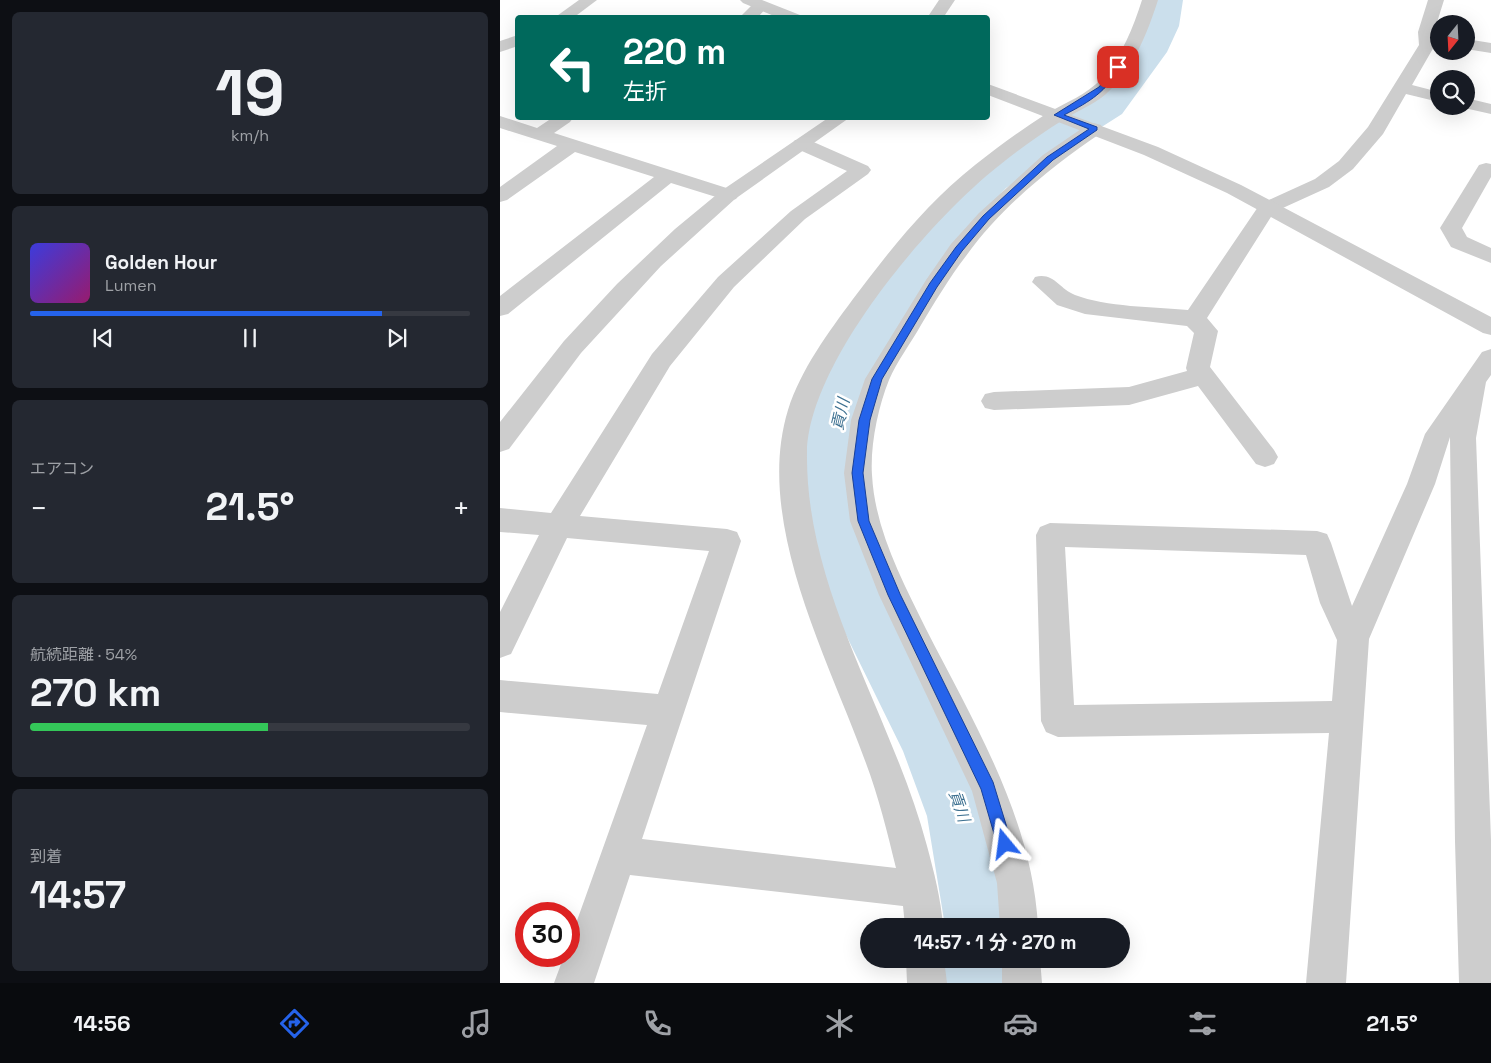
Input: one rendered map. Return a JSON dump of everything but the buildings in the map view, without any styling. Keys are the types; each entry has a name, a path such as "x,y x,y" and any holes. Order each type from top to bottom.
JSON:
{"street":[{"path":"566,15 589,0"},
{"path":"937,15 947,0"},
{"path":"923,918 919,889 904,826 882,758 815,594 796,515 794,448 804,401 828,351 893,260 925,221 960,188 1102,89 1134,44 1150,0"},
{"path":"1435,15 1436,0"},
{"path":"748,15 754,3 786,15"},
{"path":"500,47 515,41"},
{"path":"1194,319 1250,231 1267,208 1322,183 1346,165 1376,130 1430,42"},
{"path":"1475,45 1491,48"},
{"path":"1402,88 1430,95"},
{"path":"990,90 1159,155 1234,189 1491,327"},
{"path":"1475,105 1491,109"},
{"path":"539,135 561,120"},
{"path":"500,442 539,386 605,308 651,262 729,195 837,120"},
{"path":"500,122 729,195"},
{"path":"1018,918 1016,882 988,787 894,595 877,554 864,521 858,473 864,420 877,379 959,249 986,218 1050,159 1094,129"},
{"path":"500,644 559,525 661,360 726,282 798,215 861,170 802,144"},
{"path":"500,196 572,145"},
{"path":"1491,171 1486,169 1451,228 1459,242 1491,256"},
{"path":"500,308 668,176"},
{"path":"1043,282 1064,300 1093,308 1194,319 1206,331 1198,368 1265,457"},
{"path":"1326,983 1353,639 1421,484 1438,434 1483,369"},
{"path":"1479,983 1482,845 1463,438 1483,369"},
{"path":"994,402 1129,396 1204,375"},
{"path":"500,520 727,541 574,983"},
{"path":"1347,718 1058,721 1050,535 1317,543 1335,603 1353,639"},
{"path":"500,696 668,711"},
{"path":"618,855 919,889"},
{"path":"925,968 926,983"},
{"path":"1021,968 1022,983"}],"waterway":[{"name":"貢川","path":"985,918 966,816 934,736 855,586 836,520 831,468 838,411 857,356 906,279 944,228 991,179 1108,106 1149,52 1161,26 1166,0"},
{"name":"貢川","path":"984,983 985,968"}],"route":[{"path":"1005,844 988,787 894,595 864,521 858,473 864,420 877,379 959,249 986,218 1021,184 1050,159 1094,129 1058,115 1085,101 1102,89 1118,67"}]}
